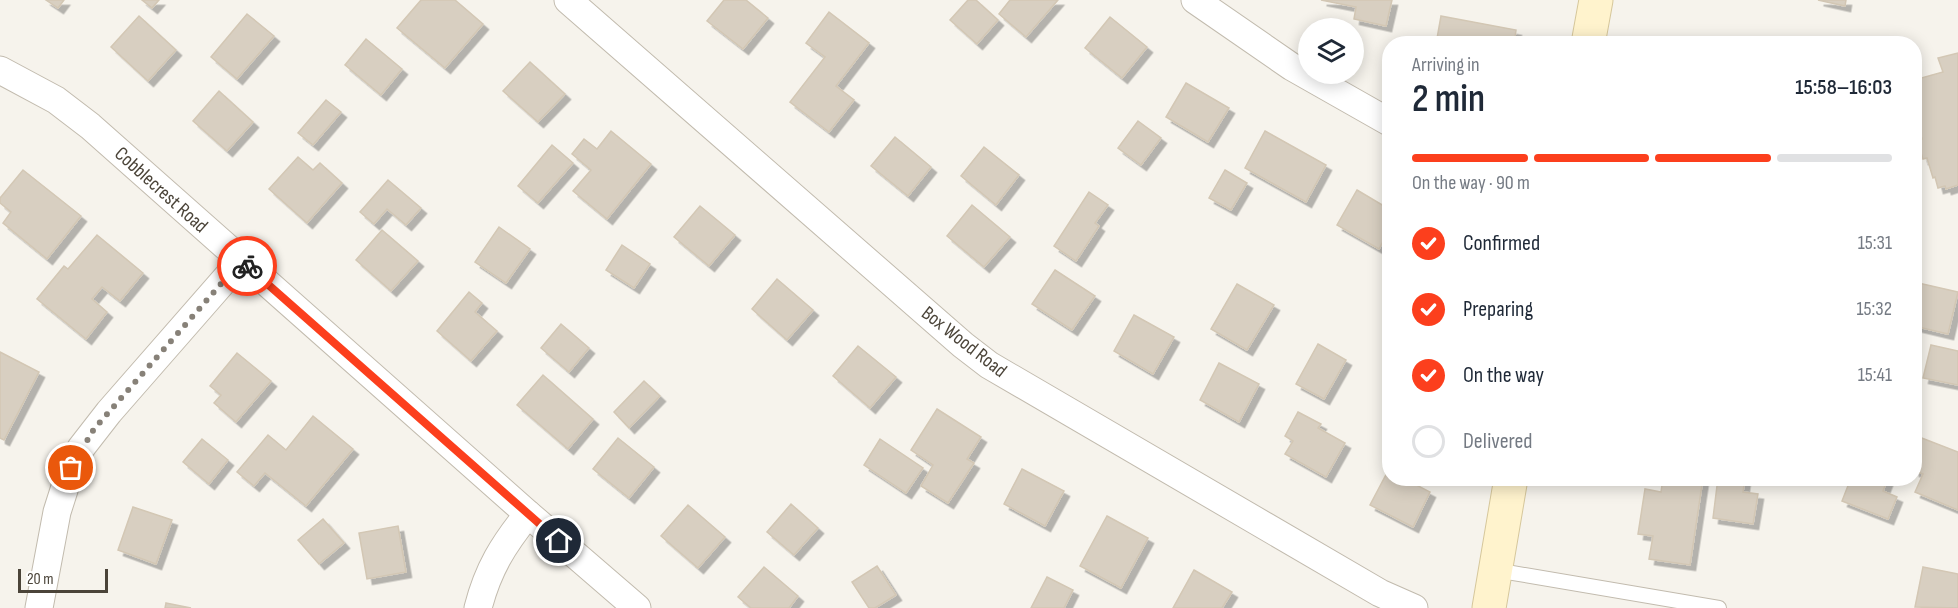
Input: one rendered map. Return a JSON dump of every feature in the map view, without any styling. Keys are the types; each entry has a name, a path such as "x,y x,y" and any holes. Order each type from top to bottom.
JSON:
{"main road":[{"path":"1589,36 1596,0"},
{"path":"1489,608 1510,486"}],"street":[{"name":"Box Wood Road","path":"568,0 989,365 1380,593 1414,608"},
{"path":"1195,0 1292,67 1382,119"},
{"name":"Cobblecrest Road","path":"0,70 56,100 73,113 637,608"},
{"path":"39,608 57,512 67,479 81,448 101,420 241,261"},
{"path":"478,608 488,574 496,558 528,514"}],"lane":[{"path":"1496,570 1719,608"}],"building":[{"path":"46,0 64,0 58,8"},
{"path":"142,0 159,0 152,8"},
{"path":"421,0 455,0 483,24 445,68 397,28"},
{"path":"724,0 746,0 768,18 743,49 707,21"},
{"path":"968,0 976,0 998,20 977,44 950,20"},
{"path":"1010,0 1058,0 1026,37 999,14"},
{"path":"1321,0 1392,0 1386,26 1364,21 1364,18 1354,18 1356,7"},
{"path":"1818,0 1846,0 1845,6"},
{"path":"829,12 869,43 836,86 854,100 829,132 790,102 825,57 806,43"},
{"path":"247,14 274,36 237,79 211,57"},
{"path":"139,16 176,50 148,81 111,47"},
{"path":"1441,16 1516,30 1515,36 1437,36"},
{"path":"1110,17 1147,47 1122,78 1085,48"},
{"path":"366,39 402,69 381,95 345,65"},
{"path":"1958,53 1958,185 1946,189 1945,186 1938,188 1927,158 1923,159 1922,156 1922,78 1943,72 1938,58"},
{"path":"530,62 565,94 538,122 503,91"},
{"path":"1186,83 1229,108 1208,142 1166,117"},
{"path":"219,91 253,122 227,151 193,121"},
{"path":"326,100 341,112 313,145 298,133"},
{"path":"1138,121 1161,138 1141,165 1118,148"},
{"path":"611,131 651,164 607,219 573,191 591,170 572,154 584,139 597,149"},
{"path":"1265,131 1326,165 1306,202 1245,168"},
{"path":"895,137 931,167 908,196 871,166"},
{"path":"552,145 573,163 538,203 518,186"},
{"path":"984,147 1019,175 996,205 961,176"},
{"path":"298,157 313,170 320,163 342,183 307,223 269,189"},
{"path":"23,170 81,216 47,259 3,223 11,212 0,203 0,198"},
{"path":"1225,170 1247,183 1231,210 1209,198"},
{"path":"388,180 421,208 406,225 387,209 374,224 360,212"},
{"path":"1357,190 1382,205 1382,243 1379,249 1337,225"},
{"path":"1089,192 1108,205 1095,223 1099,226 1076,261 1054,246"},
{"path":"972,205 1010,237 984,267 947,236"},
{"path":"700,206 735,235 709,266 674,237"},
{"path":"499,227 530,249 506,283 475,262"},
{"path":"382,230 418,261 391,291 356,260"},
{"path":"97,235 143,273 120,301 102,287 92,299 107,312 86,339 37,299 64,266 68,269"},
{"path":"622,245 650,264 634,288 606,270"},
{"path":"1055,270 1095,296 1072,330 1032,304"},
{"path":"777,279 813,310 787,340 752,309"},
{"path":"1237,284 1274,305 1247,350 1211,329"},
{"path":"1922,284 1958,292 1948,334 1922,328"},
{"path":"469,292 482,303 475,312 497,331 471,361 437,331"},
{"path":"1134,315 1174,337 1153,374 1114,351"},
{"path":"561,324 589,348 569,372 541,348"},
{"path":"1318,344 1346,360 1324,399 1296,384"},
{"path":"1931,345 1958,351 1958,385 1923,378"},
{"path":"858,346 896,377 870,408 833,376"},
{"path":"0,352 39,372 4,440 0,438"},
{"path":"237,353 271,381 236,422 214,403 221,395 210,386"},
{"path":"1219,363 1259,384 1239,422 1200,400"},
{"path":"543,375 593,419 568,449 517,405"},
{"path":"644,381 660,396 629,428 614,412"},
{"path":"937,409 981,437 967,459 974,463 948,503 921,486 933,465 911,450"},
{"path":"1298,412 1321,424 1318,428 1345,443 1326,477 1285,454 1293,441 1285,436"},
{"path":"313,416 353,449 306,506 265,473 254,486 237,472 268,435 286,450"},
{"path":"618,438 654,467 629,498 593,469"},
{"path":"1922,438 1958,452 1958,510 1915,492 1918,486 1922,486"},
{"path":"202,439 228,460 209,484 183,462"},
{"path":"880,439 923,468 906,493 864,465"},
{"path":"1022,469 1064,491 1045,526 1004,504"},
{"path":"1382,482 1382,486 1418,486 1430,492 1413,527 1370,505"},
{"path":"1662,486 1702,486 1690,565 1649,559 1653,536 1638,534 1645,489 1661,492"},
{"path":"1717,486 1744,486 1743,492 1758,494 1753,524 1713,518"},
{"path":"1848,486 1885,486 1883,491 1897,497 1888,519 1842,501"},
{"path":"791,504 818,528 794,555 767,532"},
{"path":"688,505 725,537 698,568 661,536"},
{"path":"133,507 172,520 156,564 118,550"},
{"path":"1107,516 1148,538 1121,588 1080,566"},
{"path":"323,519 344,543 319,564 298,540"},
{"path":"398,526 406,572 367,579 359,533"},
{"path":"877,566 896,595 875,608 869,608 852,582"},
{"path":"764,567 798,596 789,608 751,608 738,597"},
{"path":"1923,567 1958,574 1958,608 1915,607"},
{"path":"1194,570 1232,592 1222,608 1173,608"},
{"path":"1047,577 1073,590 1064,608 1031,608"},
{"path":"166,603 191,608 165,608"}],"way so far":[{"path":"71,468 94,429 241,261 247,266"}],"route":[{"path":"247,266 559,541"}]}
